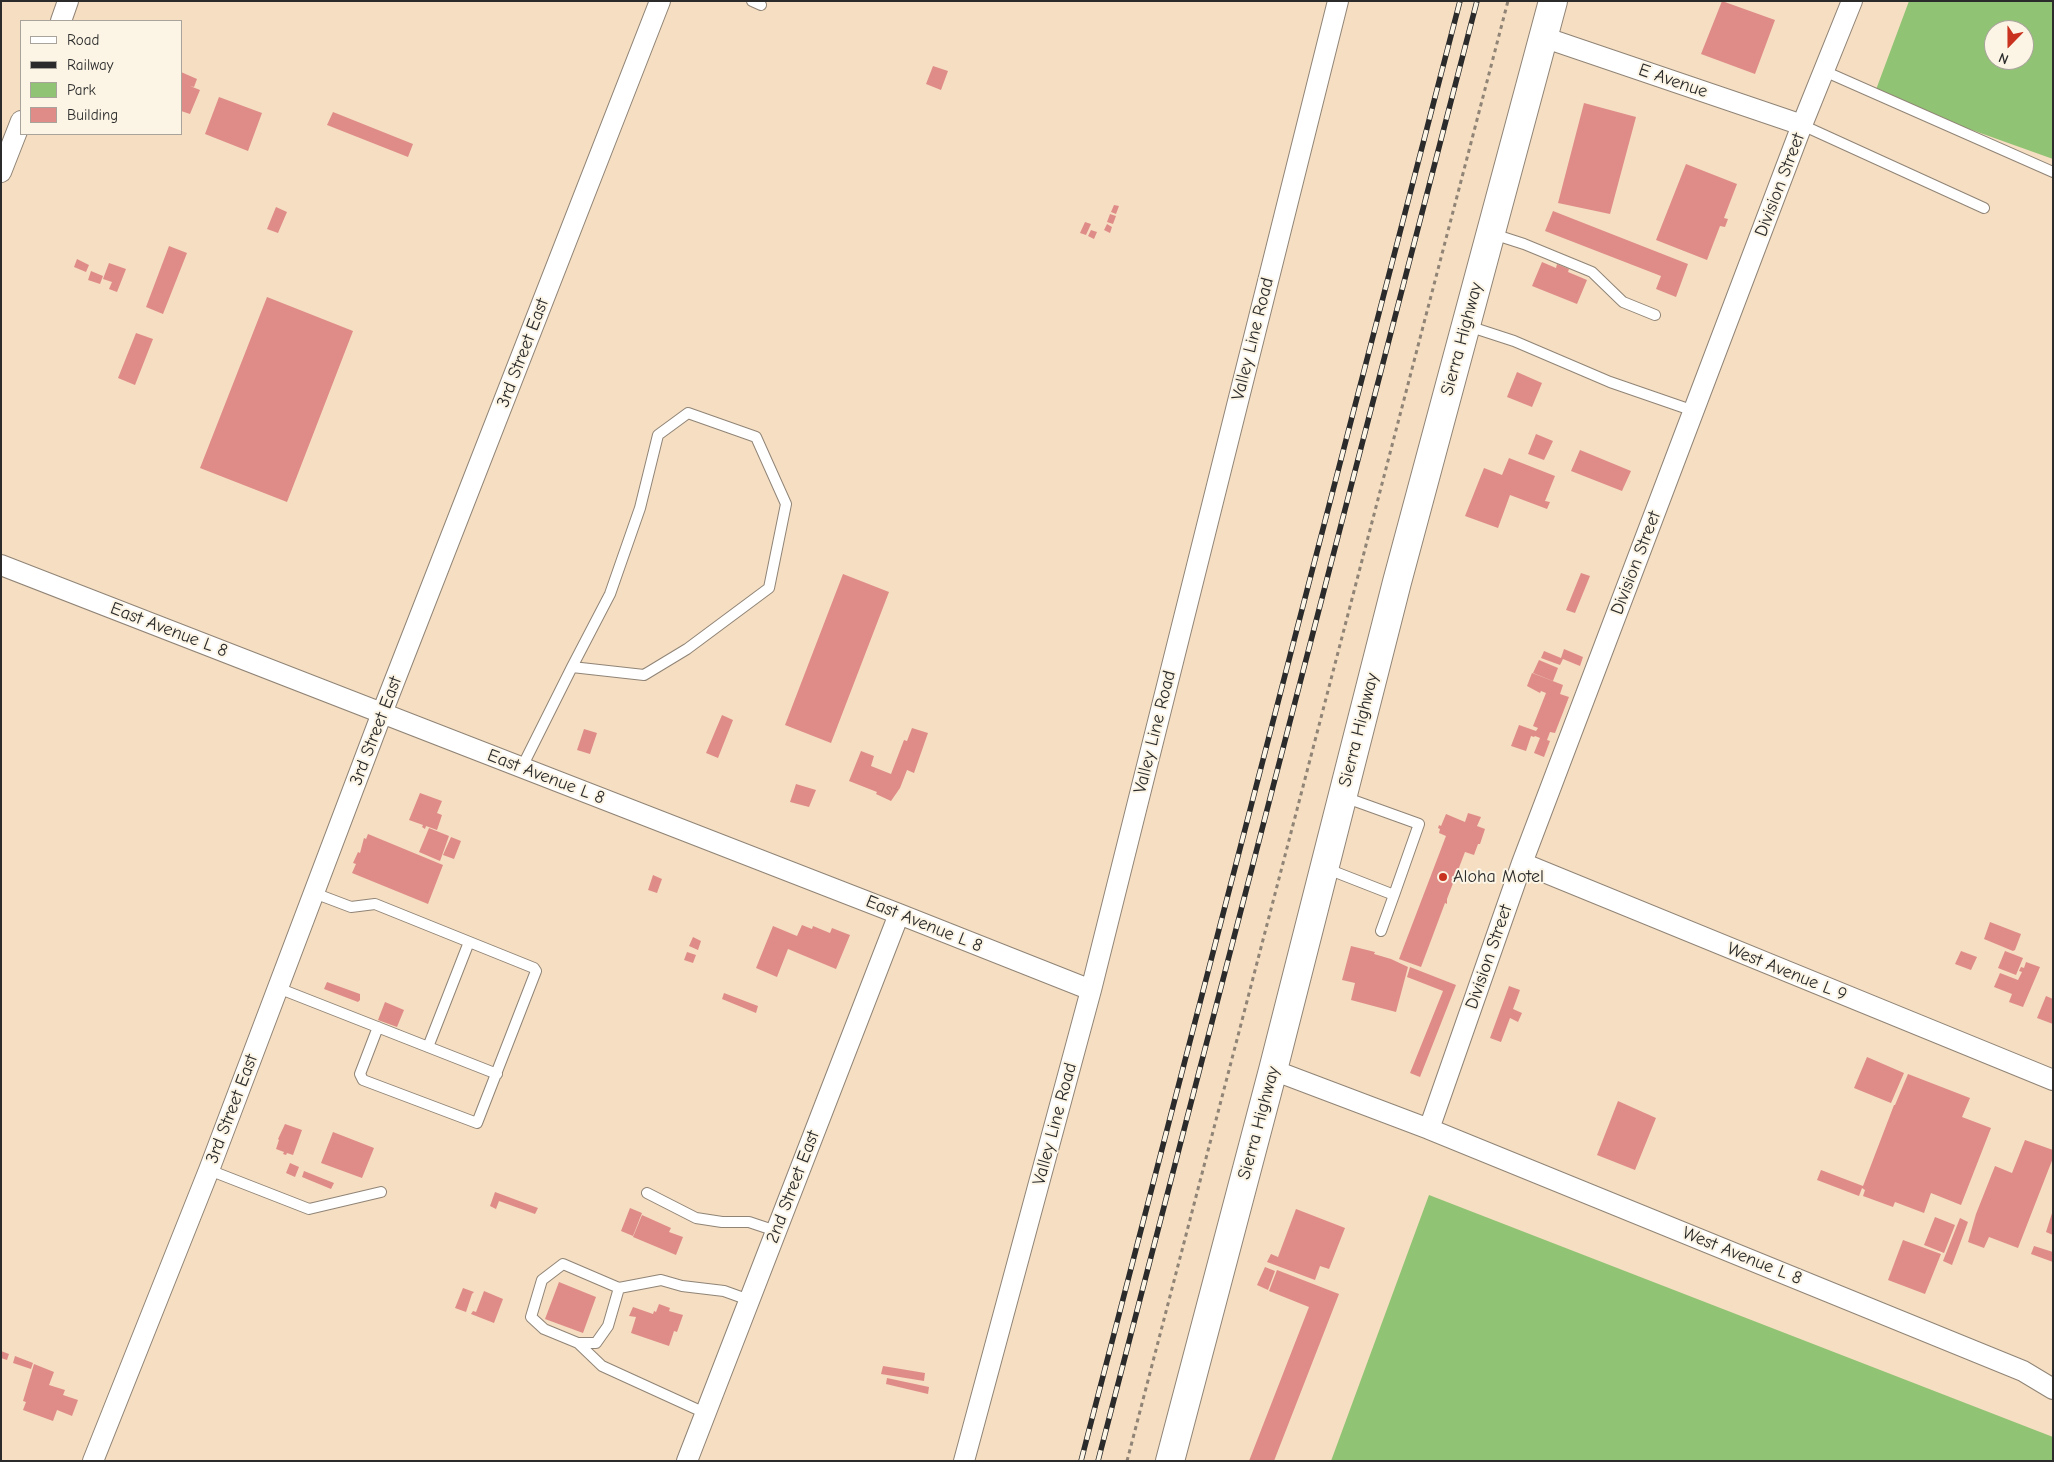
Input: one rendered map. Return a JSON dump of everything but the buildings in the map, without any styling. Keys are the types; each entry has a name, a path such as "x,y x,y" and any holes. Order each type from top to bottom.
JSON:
{"main road":[{"name":"Sierra Highway","path":"1170,1461 1273,1070 1397,582 1553,1"}],"street":[{"path":"60,20 68,1"},
{"name":"3rd Street East","path":"93,1461 209,1170 382,713 660,1"},
{"name":"Valley Line Road","path":"964,1461 1091,990 1338,1"},
{"name":"Division Street","path":"1429,1129 1522,863 1802,125 1852,1"},
{"name":"E Avenue","path":"1543,37 1802,125"},
{"path":"1,172 20,124"},
{"name":"East Avenue L 8","path":"1,564 1091,990"},
{"name":"West Avenue L 9","path":"1522,863 2053,1080"},
{"name":"2nd Street East","path":"686,1461 899,914"},
{"path":"1273,1070 1429,1129"},
{"name":"West Avenue L 8","path":"1429,1129 2023,1371 2053,1389"}],"lane":[{"path":"1824,71 2053,172"},
{"path":"1802,125 1984,208"},
{"path":"1490,233 1524,244 1592,272 1623,302 1655,314"},
{"path":"1466,325 1514,341 1610,382 1694,411"},
{"path":"522,767 572,667 610,594 640,508 658,435 688,413 756,437 786,504 769,588 687,649 644,675 572,667"},
{"path":"1342,797 1418,824 1381,931"},
{"path":"1324,868 1394,894"},
{"path":"314,893 351,907 375,904 534,968 536,971 479,1121 474,1124 363,1080 360,1074 378,1028"},
{"path":"428,1047 469,942"},
{"path":"278,988 497,1074"},
{"path":"209,1170 309,1209 381,1192"},
{"path":"647,1193 696,1218 722,1222 749,1222 776,1231"},
{"path":"705,1412 602,1366 578,1343 544,1329 531,1317 542,1280 563,1264 619,1288 661,1280 682,1286 724,1291 749,1300"},
{"path":"578,1343 596,1343 608,1326 619,1288"}],"path":[{"path":"1128,1461 1508,1"}],"green space":[{"path":"1909,1 2053,1 2053,159 1874,95"},
{"path":"1429,1195 2053,1437 2053,1461 1331,1461"}],"railway":[{"path":"1081,1461 1460,1"},
{"path":"1098,1461 1477,1"}],"place":[{"name":"Aloha Motel","path":"1443,877"}]}
